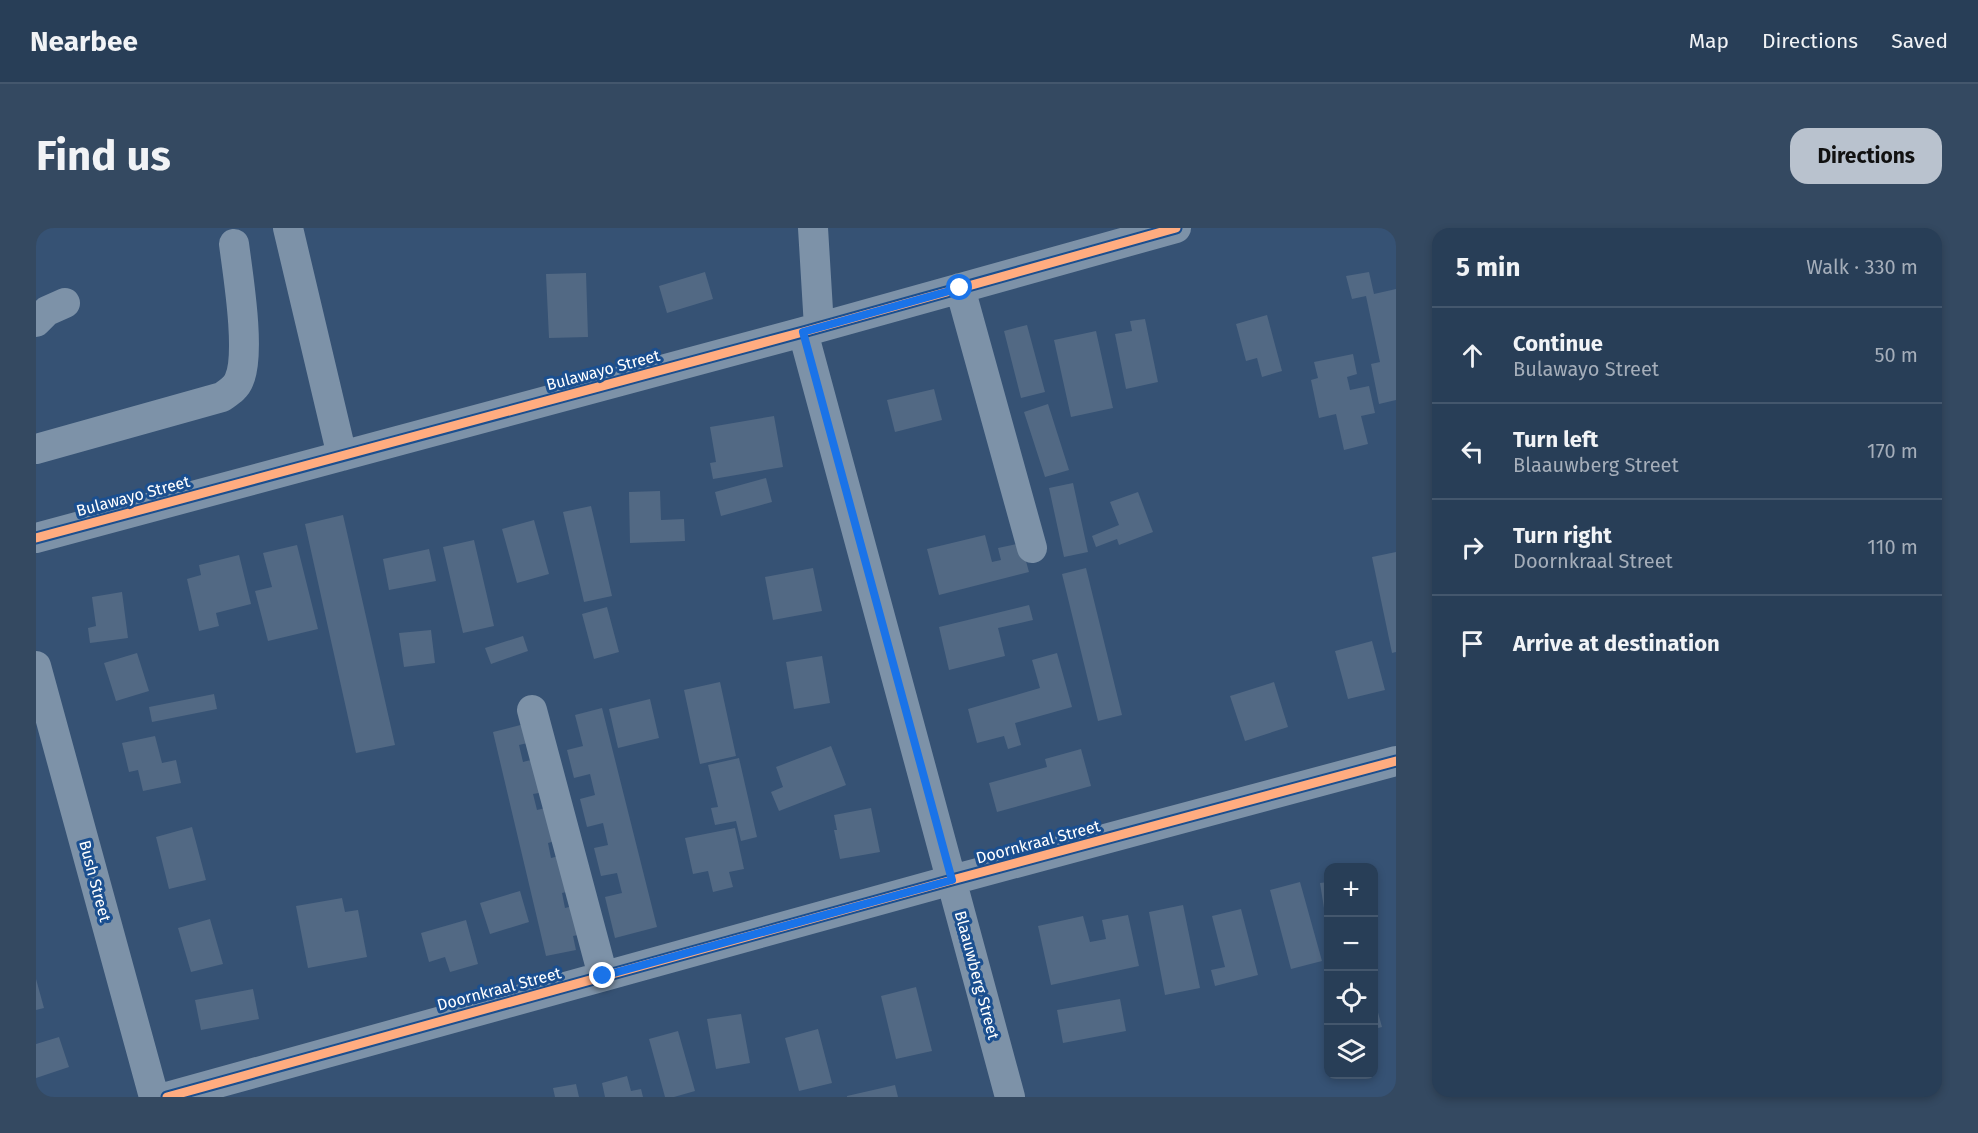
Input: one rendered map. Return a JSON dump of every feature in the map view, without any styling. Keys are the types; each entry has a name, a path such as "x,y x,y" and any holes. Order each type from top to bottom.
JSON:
{"street":[{"path":"288,228 342,456"},
{"name":"Blaauwberg Street","path":"813,228 811,330 1010,1097"},
{"name":"Bulawayo Street","path":"36,538 811,330 1176,228"},
{"path":"36,449 222,397 231,390 238,382 242,368 243,347 234,244"},
{"path":"960,288 1032,548"},
{"path":"36,322 47,311 65,303"},
{"name":"Bush Street","path":"36,666 42,711 154,1097"},
{"path":"532,710 603,976"},
{"name":"Doornkraal Street","path":"167,1097 952,880 1396,761"}],"building":[{"path":"705,272 713,299 667,313 659,286"},
{"path":"1369,272 1374,294 1396,289 1396,400 1379,404 1371,364 1380,362 1366,296 1352,299 1346,276"},
{"path":"586,273 588,337 549,338 546,274"},
{"path":"1267,315 1282,371 1262,377 1257,358 1246,361 1236,324"},
{"path":"1145,319 1158,382 1126,389 1115,334 1132,331 1130,321"},
{"path":"1027,325 1045,392 1021,398 1004,331"},
{"path":"1096,331 1113,408 1071,417 1054,340"},
{"path":"1353,354 1357,374 1347,377 1350,390 1369,386 1375,413 1361,416 1368,444 1344,450 1336,414 1319,418 1311,380 1318,378 1314,362"},
{"path":"934,389 942,420 895,432 887,400"},
{"path":"1048,404 1069,470 1045,477 1024,412"},
{"path":"774,416 783,467 713,479 710,463 716,462 710,427"},
{"path":"766,478 772,502 721,516 715,492"},
{"path":"1073,483 1088,552 1064,557 1049,488"},
{"path":"660,491 661,520 684,519 685,541 630,543 629,492"},
{"path":"1138,492 1153,532 1119,545 1117,539 1096,547 1092,536 1119,525 1110,502"},
{"path":"591,506 612,596 584,602 563,512"},
{"path":"343,515 395,745 356,753 305,524"},
{"path":"534,520 549,574 517,583 502,529"},
{"path":"985,535 992,562 1001,560 998,548 1021,543 1029,572 939,595 927,549"},
{"path":"474,540 494,626 463,633 443,547"},
{"path":"297,545 318,629 268,641 255,591 272,587 263,553"},
{"path":"429,549 436,581 389,590 383,559"},
{"path":"1396,552 1396,652 1392,653 1372,557"},
{"path":"239,555 251,604 216,613 219,626 199,631 187,579 201,575 199,565"},
{"path":"813,568 822,611 773,620 765,577"},
{"path":"1086,568 1122,715 1098,721 1062,574"},
{"path":"122,592 128,638 90,643 88,628 96,626 92,597"},
{"path":"1029,605 1033,620 998,628 1005,656 949,670 939,627"},
{"path":"607,607 619,652 594,659 582,614"},
{"path":"431,630 435,663 404,667 399,633"},
{"path":"523,636 528,651 491,664 485,648"},
{"path":"1372,641 1385,690 1348,699 1335,651"},
{"path":"137,653 149,691 116,701 104,663"},
{"path":"1057,653 1072,707 1015,723 1021,745 1008,749 1004,736 977,743 968,709 1040,688 1032,660"},
{"path":"822,656 830,703 794,709 786,662"},
{"path":"720,682 736,756 700,764 684,690"},
{"path":"1274,682 1288,727 1245,741 1230,696"},
{"path":"214,694 217,709 152,722 149,707"},
{"path":"650,699 659,738 618,748 609,709"},
{"path":"602,708 657,927 615,938 605,897 622,893 617,873 601,876 594,848 608,845 603,823 587,827 580,799 595,795 590,774 574,778 567,750 583,746 575,715"},
{"path":"532,722 536,741 519,745 523,762 542,757 550,791 533,794 537,810 554,806 562,839 548,843 551,858 567,854 575,890 562,893 565,908 581,904 588,933 573,936 576,950 546,956 493,732"},
{"path":"155,736 162,763 176,760 181,783 143,791 138,770 129,772 122,743"},
{"path":"831,746 846,785 779,811 771,792 783,787 776,767"},
{"path":"1081,749 1091,786 997,812 989,783 1047,767 1045,759"},
{"path":"739,758 757,837 741,841 736,821 715,825 711,808 718,807 708,765"},
{"path":"871,808 880,852 840,859 834,830 837,830 834,815"},
{"path":"192,827 206,880 169,889 156,837"},
{"path":"735,828 744,869 729,872 733,887 713,892 708,871 693,874 685,838"},
{"path":"1300,882 1322,961 1291,969 1270,890"},
{"path":"1324,882 1324,908 1320,883"},
{"path":"520,891 529,922 490,934 480,903"},
{"path":"342,898 345,912 358,910 367,957 308,968 296,906"},
{"path":"1183,905 1200,988 1165,995 1149,912"},
{"path":"1241,909 1258,975 1215,986 1211,970 1225,967 1212,916"},
{"path":"1128,915 1139,966 1051,985 1038,926 1083,916 1090,942 1106,939 1102,920"},
{"path":"210,919 223,964 191,972 178,928"},
{"path":"466,920 478,964 450,972 445,957 429,962 421,933"},
{"path":"36,979 44,1008 36,1010"},
{"path":"916,987 932,1051 896,1059 881,996"},
{"path":"253,989 259,1019 201,1030 195,1000"},
{"path":"1120,999 1126,1031 1063,1043 1057,1010"},
{"path":"1378,1012 1382,1027 1378,1028"},
{"path":"741,1014 750,1063 716,1069 707,1019"},
{"path":"818,1029 832,1083 799,1091 785,1038"},
{"path":"678,1031 695,1091 665,1097 649,1039"},
{"path":"59,1037 69,1067 36,1078 36,1044"},
{"path":"627,1076 631,1091 641,1089 643,1097 605,1097 602,1083"},
{"path":"576,1084 579,1097 555,1097 553,1088"},
{"path":"895,1085 898,1097 847,1097 847,1096"}],"cycle path":[{"path":"36,538 803,332 1176,228"},
{"path":"167,1097 952,880 1396,761"}],"route":[{"path":"603,976 952,880 803,332 960,288"}]}
